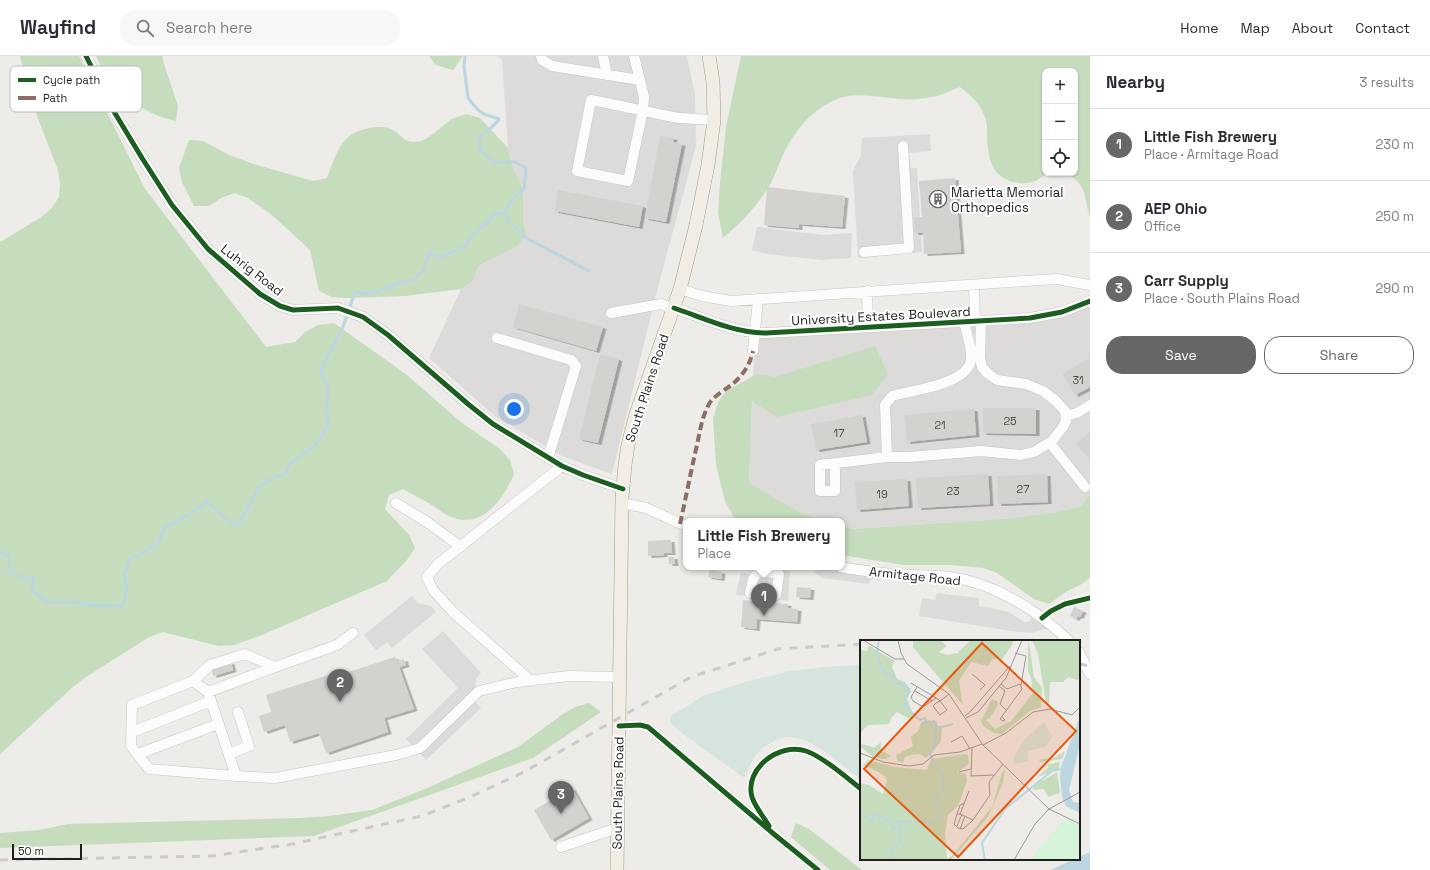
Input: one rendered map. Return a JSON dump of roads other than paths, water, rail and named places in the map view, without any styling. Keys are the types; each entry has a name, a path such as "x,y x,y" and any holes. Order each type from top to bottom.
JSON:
{"main road":[{"name":"South Plains Road","path":"617,870 623,489 628,445 636,414 674,308 696,225 708,164 714,120 713,82 709,56"}],"street":[{"name":"Luhrig Road","path":"86,56 91,66"},
{"path":"542,56 542,60 552,66 640,80"},
{"path":"603,56 607,75"},
{"path":"634,56 644,97 643,110 628,181 577,171 591,100 643,110 674,117 714,120"},
{"name":"Luhrig Road","path":"114,112 172,205 208,249 260,294 280,306 293,310 338,308 363,317 388,335 492,424 562,466 623,489"},
{"path":"864,252 909,248 903,146"},
{"name":"University Estates Boulevard","path":"680,289 702,296 731,301 1057,279 1090,285"},
{"path":"835,464 887,457 909,457 981,451 1021,455 1034,452 1050,443 1063,427 1066,416 1062,407 1043,391 1026,384 997,380 987,373 982,367 974,285"},
{"path":"867,291 868,327"},
{"path":"753,350 758,300"},
{"name":"University Estates Boulevard","path":"611,313 661,304 722,325 755,333 978,321 1042,316 1068,310 1090,301"},
{"path":"887,457 885,405 887,401 892,396 954,379 961,375 970,366 972,359 964,321"},
{"path":"497,338 571,360 576,366 548,458"},
{"path":"1066,416 1077,413 1090,405"},
{"path":"1050,443 1084,487"},
{"path":"531,680 453,612 433,590 427,577 438,564 562,466"},
{"path":"622,502 646,508 683,525"},
{"path":"396,503 427,522 461,546"},
{"name":"Armitage Road","path":"845,568 890,574 950,577 971,581 994,590 1022,605 1042,618 1068,640"},
{"path":"750,593 753,579 759,570 773,570 778,574 776,595"},
{"path":"132,732 275,666 337,645 353,633"},
{"path":"275,666 245,654 210,665 192,681 132,705 131,746 149,769 275,778 403,754 420,748 479,691 531,680 569,676 620,676"},
{"path":"1080,654 1090,674"},
{"path":"192,681 210,697 236,776"},
{"path":"228,754 249,746 238,712"},
{"path":"138,754 218,724"},
{"path":"561,847 617,828"}],"water":[{"path":"1090,852 1090,870 1050,870 1073,860 1080,860 1080,857"}],"waterway":[{"path":"0,552 8,555 10,572 26,580 34,578 32,590 46,602 123,606 127,589 124,576 130,559 145,552 158,543 165,526 178,522 207,502 228,521 238,525 260,486 275,477 285,474 294,459 309,450 319,441 329,422 326,415 328,390 321,370 343,327 355,292 367,293 379,291 399,283 415,279 424,269 429,253 442,257 465,246 473,234 488,222 493,214 505,214 512,200 524,189 526,168 515,162 493,162 481,151 478,140 499,119 484,114 478,110 468,98 464,66 465,56"},
{"path":"505,214 510,223 528,239 589,271"}],"railway":[{"path":"0,860 212,856 292,844 422,816 470,797 524,772 691,677 778,649 860,644"},
{"path":"1080,664 1090,666"}],"place":[{"name":"Marietta Memorial Orthopedics","path":"938,199"},
{"name":"Little Fish Brewery","path":"764,616"},
{"name":"AEP Ohio","path":"340,702"},
{"name":"Carr Supply","path":"561,814"}]}
